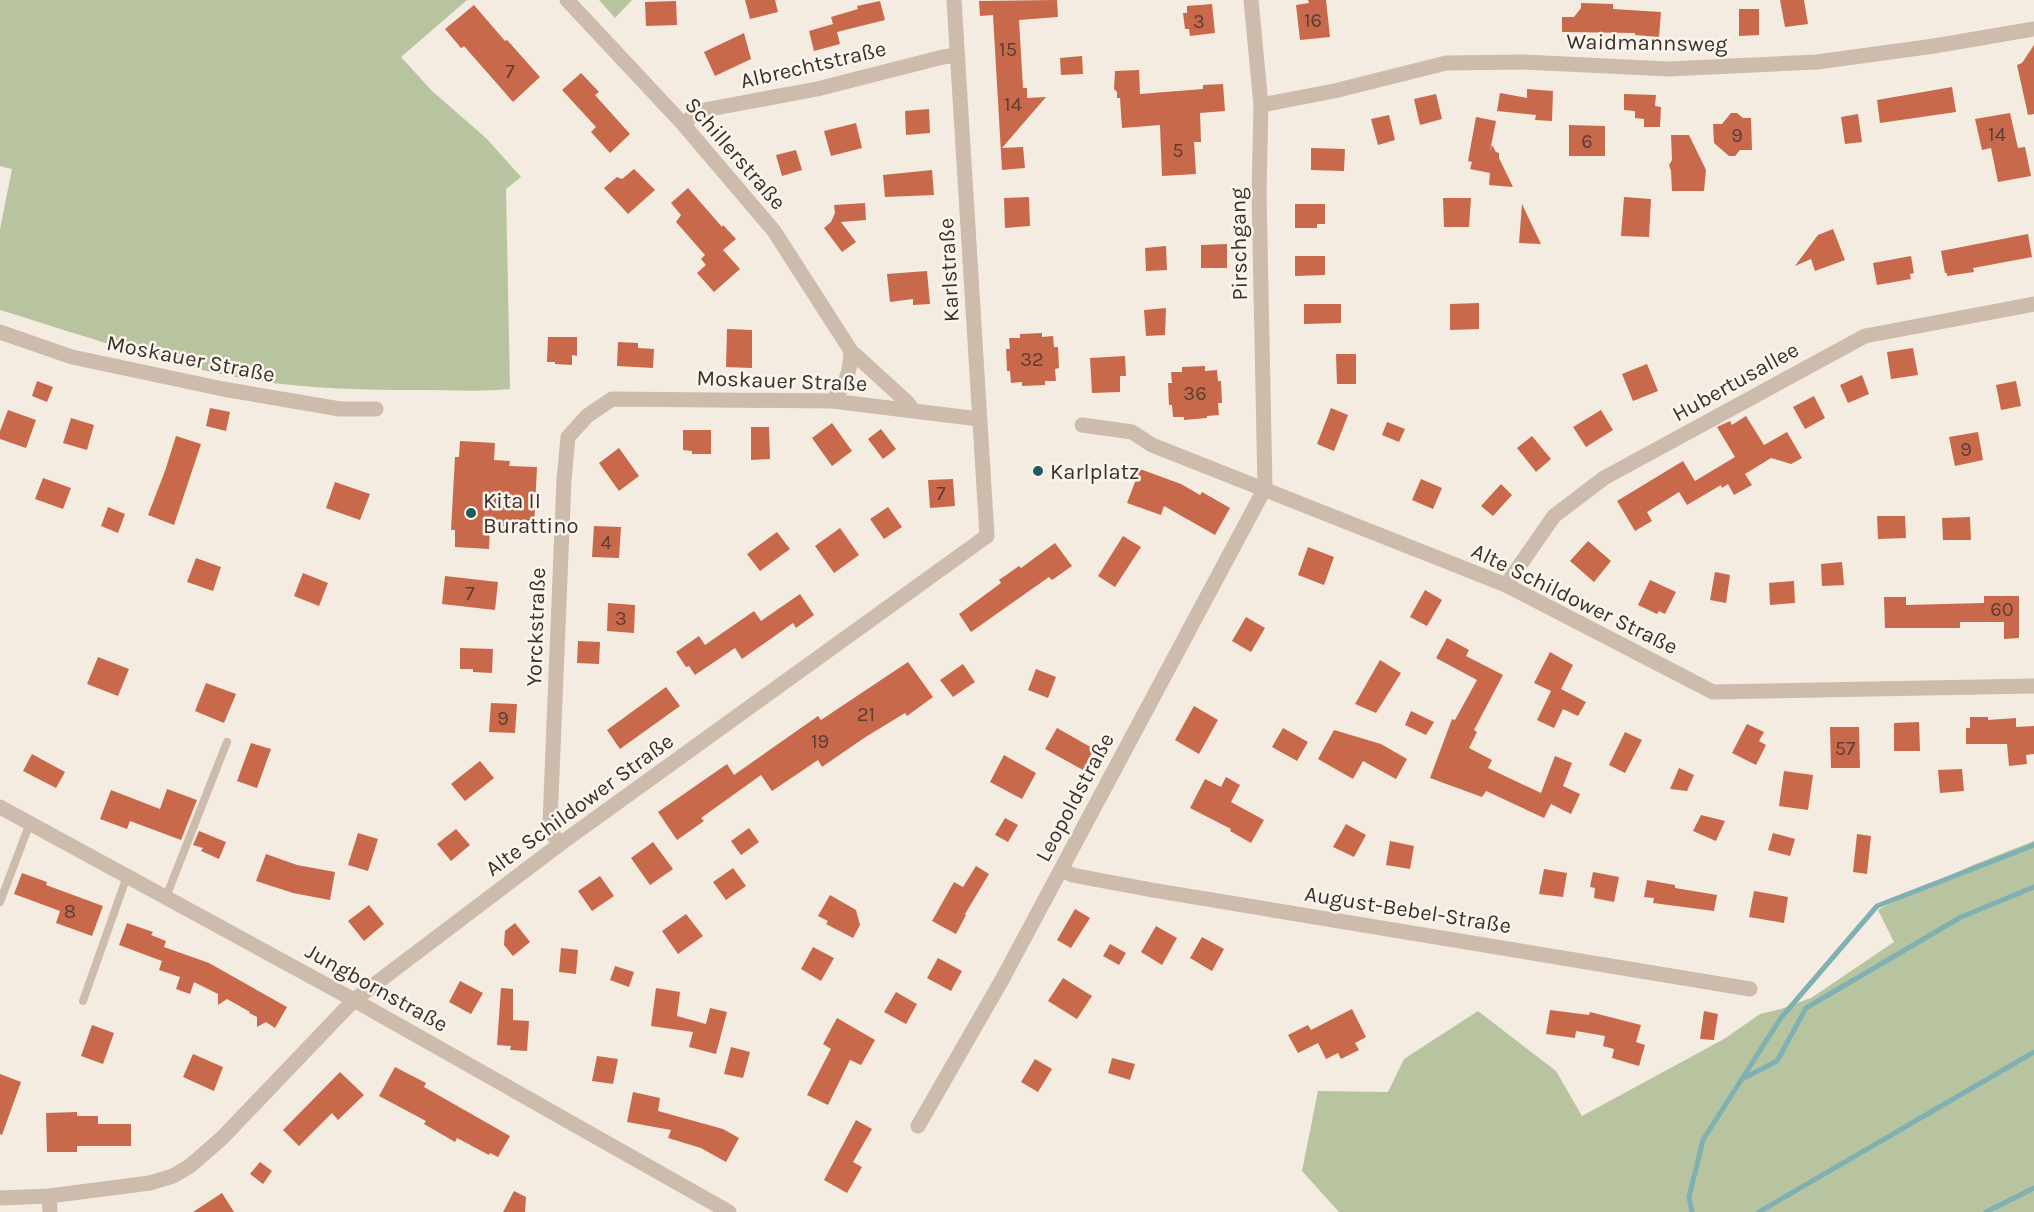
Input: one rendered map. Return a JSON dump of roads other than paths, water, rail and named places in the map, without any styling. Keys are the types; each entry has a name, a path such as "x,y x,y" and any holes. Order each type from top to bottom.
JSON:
{"street":[{"name":"Schillerstraße","path":"567,0 683,124 774,231 851,351 913,410"},
{"name":"Karlstraße","path":"954,0 987,536"},
{"name":"Pirschgang","path":"1251,0 1261,105 1259,192 1265,488"},
{"name":"Waidmannsweg","path":"1261,105 1334,91 1446,63 1523,62 1669,69 1817,62 2034,29"},
{"name":"Albrechtstraße","path":"683,124 699,111 817,89 957,55"},
{"name":"Hubertusallee","path":"1506,585 1554,516 1604,478 1864,336 2034,304"},
{"name":"Moskauer Straße","path":"0,332 72,357 223,389 340,409 376,409"},
{"path":"832,401 845,385 851,365 851,351"},
{"name":"Moskauer Straße","path":"587,416 612,399 832,401 980,420"},
{"name":"Yorckstraße","path":"560,844 551,832 550,822 564,480 568,437 587,416"},
{"name":"Alte Schildower Straße","path":"1082,425 1131,432 1152,445 1506,585 1713,692 2034,686"},
{"name":"Leopoldstraße","path":"918,1126 1003,978 1265,488"},
{"name":"Alte Schildower Straße","path":"0,1198 50,1204 150,1183 173,1176 190,1166 222,1138 354,1000 560,844 987,536"},
{"name":"Jungbornstraße","path":"0,807 354,1000 729,1212"},
{"name":"August-Bebel-Straße","path":"1061,869 1072,875 1152,890 1750,989"}],"lane":[{"path":"166,897 227,742"},
{"path":"0,902 30,823"},
{"path":"83,1001 127,876"}],"waterway":[{"path":"1692,1212 1689,1197 1703,1140 1780,1019 1877,906 2034,845"},
{"path":"1746,1077 1777,1061 1806,1008 1961,917 2034,887"},
{"path":"1759,1212 2034,1052"},
{"path":"1986,1212 2034,1188"}],"place":[{"name":"Karlplatz","path":"1038,471"},
{"name":"Kita II Burattino","path":"471,513"}]}
